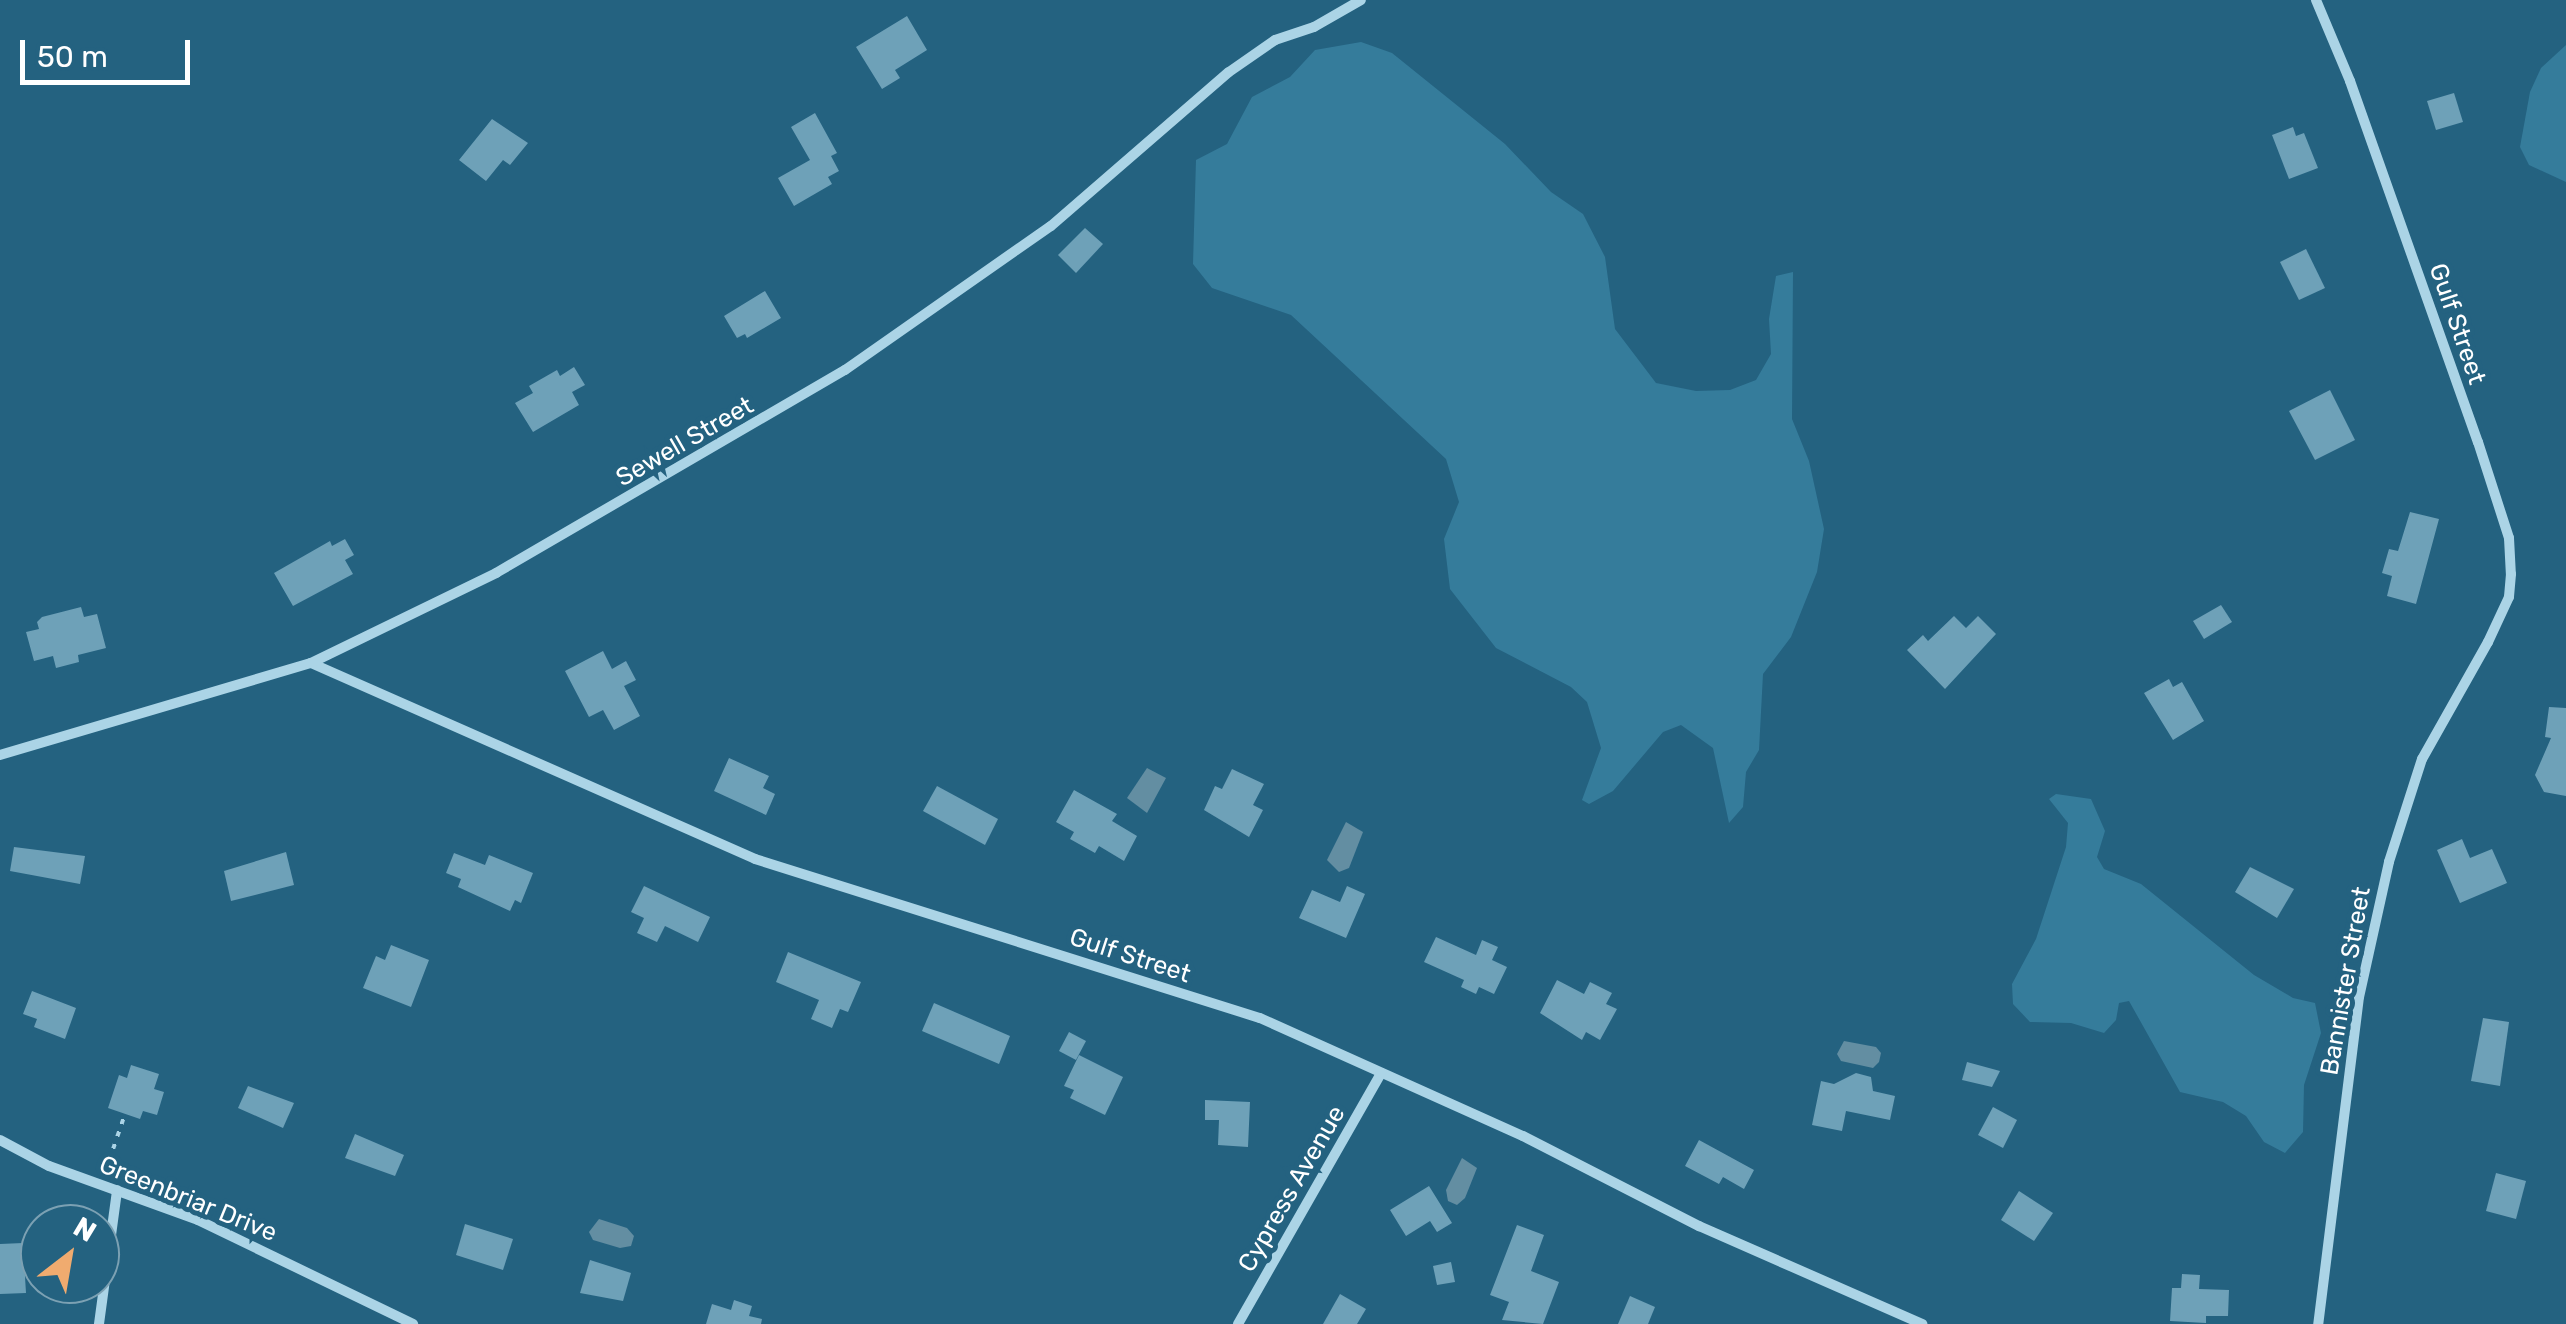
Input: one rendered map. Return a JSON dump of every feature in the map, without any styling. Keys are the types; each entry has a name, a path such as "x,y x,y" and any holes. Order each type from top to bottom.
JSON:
{"street":[{"name":"Sewell Street","path":"0,755 311,663 496,573 845,370 1051,226 1228,72 1275,40 1314,26 1361,0"},
{"name":"Gulf Street","path":"2316,0 2350,81 2509,538 2509,597 2475,662"},
{"name":"Bannister Street","path":"2318,1324 2359,997 2389,862 2422,760 2475,662"},
{"name":"Gulf Street","path":"311,663 755,860 1260,1018 1523,1136 1699,1226 1922,1324"},
{"name":"Cypress Avenue","path":"1238,1324 1381,1074"},
{"name":"Greenbriar Drive","path":"0,1140 49,1166 198,1220 413,1324"},
{"path":"99,1324 117,1190"}],"path":[{"path":"109,1162 125,1114"}],"shaded area":[{"path":"1361,42 1392,53 1505,144 1551,192 1583,214 1605,257 1615,329 1656,383 1696,391 1730,390 1756,380 1771,354 1769,319 1776,276 1793,272 1792,419 1809,461 1824,529 1817,572 1791,637 1763,674 1759,750 1746,772 1743,807 1729,823 1713,748 1681,725 1663,732 1613,791 1589,804 1582,800 1601,748 1587,702 1571,687 1496,648 1450,589 1444,539 1459,502 1446,459 1291,315 1212,288 1193,264 1196,160 1227,144 1252,97 1290,77 1315,50"},
{"path":"2566,45 2566,182 2529,165 2520,147 2530,92 2541,68"},
{"path":"1147,768 1166,778 1147,813 1127,798"},
{"path":"2056,794 2091,799 2105,831 2097,857 2104,869 2141,884 2254,975 2293,998 2315,1003 2321,1033 2304,1085 2303,1132 2285,1153 2264,1142 2246,1116 2223,1102 2180,1092 2129,1001 2119,1003 2116,1020 2104,1033 2071,1023 2030,1022 2013,1004 2012,984 2036,939 2066,847 2068,823 2049,799"},
{"path":"1346,822 1363,832 1349,868 1339,872 1327,860"},
{"path":"1844,1041 1876,1047 1881,1053 1879,1062 1873,1068 1841,1061 1837,1054"},
{"path":"1462,1158 1477,1168 1465,1198 1457,1205 1448,1201 1446,1190"},
{"path":"599,1219 627,1228 634,1236 631,1246 620,1248 593,1240 589,1232"}],"building":[{"path":"907,16 927,50 895,70 900,78 882,89 856,47"},
{"path":"2454,93 2463,122 2436,130 2427,101"},
{"path":"815,113 837,153 831,156 839,171 828,177 832,184 794,206 778,178 810,160 791,127"},
{"path":"492,119 528,143 510,165 503,160 486,181 459,160"},
{"path":"2293,127 2296,136 2304,133 2318,168 2289,179 2272,135"},
{"path":"1085,228 1103,244 1076,273 1058,255"},
{"path":"2306,249 2325,288 2299,300 2280,262"},
{"path":"765,291 781,318 747,338 745,334 737,338 724,316"},
{"path":"574,367 585,385 572,392 579,405 533,432 515,403 533,393 529,386 557,370 560,376"},
{"path":"2330,390 2355,440 2315,460 2289,411"},
{"path":"2410,512 2439,519 2416,604 2387,596 2392,576 2382,573 2389,549 2398,551"},
{"path":"345,539 354,555 345,560 353,574 293,606 274,573 330,541 332,546"},
{"path":"2221,605 2232,622 2204,639 2193,621"},
{"path":"81,607 84,617 97,614 106,648 78,655 79,662 56,668 53,656 34,661 26,632 39,629 37,622 42,617"},
{"path":"1954,616 1966,628 1978,616 1996,634 1945,689 1907,650 1923,635 1928,641"},
{"path":"603,651 612,669 626,661 636,680 624,686 640,716 614,730 603,710 589,717 565,671"},
{"path":"2169,679 2173,687 2182,682 2204,721 2173,740 2144,693"},
{"path":"2549,707 2566,708 2566,796 2544,792 2535,775 2551,738 2545,737"},
{"path":"729,758 769,776 763,788 775,794 766,815 714,791"},
{"path":"1232,769 1264,784 1253,805 1263,810 1249,837 1204,810 1215,786 1222,789"},
{"path":"937,786 998,819 985,845 923,811"},
{"path":"1074,790 1117,814 1112,821 1137,836 1124,861 1099,846 1095,853 1070,839 1074,832 1056,822"},
{"path":"2462,839 2470,858 2492,849 2507,883 2460,903 2437,850"},
{"path":"14,847 85,856 80,884 10,871"},
{"path":"286,852 294,885 231,901 224,871"},
{"path":"454,853 485,865 489,855 533,873 521,903 515,900 510,911 458,887 461,879 446,873"},
{"path":"2250,867 2294,889 2277,918 2235,892"},
{"path":"644,886 710,917 698,942 665,926 657,942 637,933 644,918 631,912"},
{"path":"1347,886 1365,894 1346,938 1299,918 1312,890 1340,902"},
{"path":"1436,937 1476,955 1482,940 1498,947 1492,960 1507,967 1494,994 1479,987 1476,994 1461,987 1464,980 1424,962"},
{"path":"391,945 429,960 411,1007 363,988 376,956 385,960"},
{"path":"788,952 861,982 848,1012 840,1009 832,1028 811,1019 819,1000 776,982"},
{"path":"1557,980 1584,994 1590,982 1612,993 1606,1004 1617,1009 1600,1040 1586,1032 1582,1040 1540,1013"},
{"path":"32,991 76,1008 65,1039 34,1027 37,1019 23,1014"},
{"path":"934,1003 1010,1036 999,1064 922,1031"},
{"path":"2483,1018 2509,1022 2500,1086 2471,1081"},
{"path":"1069,1032 1086,1041 1076,1060 1059,1051"},
{"path":"1079,1055 1123,1077 1105,1115 1070,1098 1074,1090 1064,1086"},
{"path":"1967,1062 2000,1071 1992,1087 1962,1080"},
{"path":"131,1065 159,1074 154,1089 164,1092 157,1115 143,1111 140,1119 108,1108 119,1075 127,1078"},
{"path":"1856,1073 1871,1077 1873,1091 1895,1096 1890,1120 1846,1111 1842,1131 1812,1125 1821,1081 1834,1084"},
{"path":"248,1086 294,1103 283,1128 238,1108"},
{"path":"1205,1100 1250,1102 1248,1147 1218,1145 1219,1120 1205,1120"},
{"path":"1993,1107 2017,1120 2003,1148 1978,1135"},
{"path":"355,1134 404,1155 395,1176 345,1158"},
{"path":"1699,1140 1754,1170 1744,1189 1723,1177 1719,1184 1685,1166"},
{"path":"2496,1173 2526,1181 2516,1219 2486,1211"},
{"path":"1429,1186 1452,1223 1437,1232 1430,1221 1406,1236 1390,1210"},
{"path":"2019,1191 2053,1213 2034,1241 2001,1220"},
{"path":"465,1224 513,1239 503,1270 456,1255"},
{"path":"1517,1225 1544,1235 1531,1271 1559,1282 1543,1324 1502,1320 1509,1302 1490,1295"},
{"path":"20,1243 20,1293 0,1294 0,1244"},
{"path":"590,1260 631,1273 623,1301 580,1293"},
{"path":"1451,1262 1455,1282 1437,1285 1433,1266"},
{"path":"2182,1274 2200,1275 2199,1289 2229,1290 2228,1316 2206,1316 2206,1323 2170,1321 2172,1288 2181,1288"},
{"path":"1340,1294 1366,1309 1357,1324 1323,1324"},
{"path":"1630,1296 1655,1307 1648,1324 1618,1324"},
{"path":"734,1300 752,1306 749,1316 762,1319 761,1324 706,1324 712,1304 731,1310"}]}
